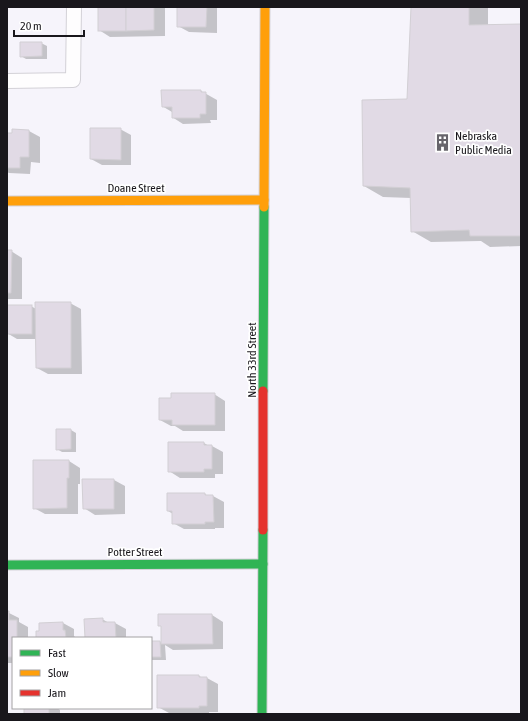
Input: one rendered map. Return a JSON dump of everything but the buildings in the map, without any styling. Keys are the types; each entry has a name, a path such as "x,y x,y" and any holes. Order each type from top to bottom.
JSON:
{"main road":[{"name":"North 33rd Street","path":"262,714 265,7"},
{"name":"Doane Street","path":"7,201 264,200"},
{"name":"Potter Street","path":"7,565 263,564"}],"lane":[{"path":"7,81 73,80 74,7"}],"traffic: fast":[{"path":"263,391 264,207"},
{"path":"262,714 263,530"},
{"path":"7,565 263,564"}],"traffic: slow":[{"path":"264,207 265,7"},
{"path":"7,201 264,200"}],"traffic: jam":[{"path":"263,391 263,530"}],"place":[{"name":"Nebraska Public Media","path":"442,143"}]}
